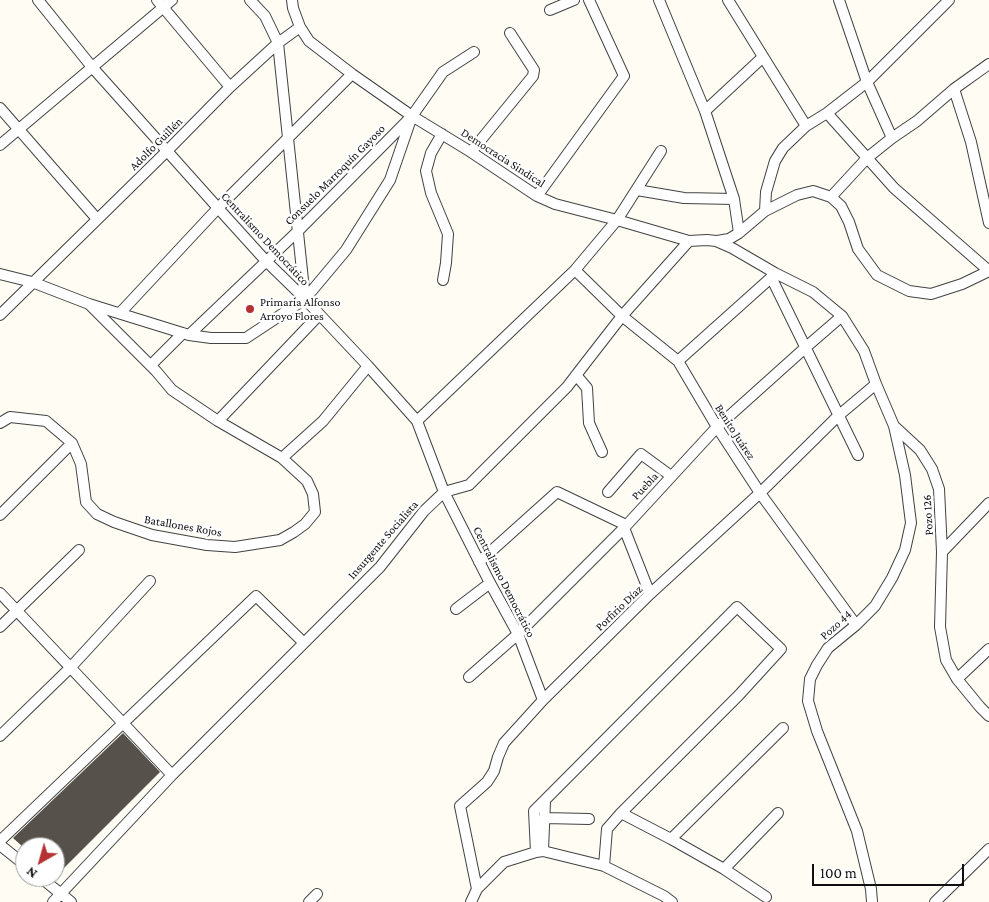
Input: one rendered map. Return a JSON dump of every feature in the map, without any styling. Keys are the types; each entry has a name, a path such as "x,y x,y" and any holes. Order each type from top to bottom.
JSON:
{"street":[{"name":"Centralismo Democrático","path":"38,0 92,67 218,208 266,261 368,366 417,421 444,492 518,634 543,700"},
{"path":"0,145 92,67 160,4 172,0"},
{"path":"250,0 264,16 278,43 304,299"},
{"name":"Democracia Sindical","path":"292,0 300,27 309,41 412,116 537,196 555,204 689,241 716,241 732,248 773,275"},
{"path":"550,10 574,0"},
{"path":"537,196 624,76 589,0"},
{"path":"659,0 705,111 734,199 739,233"},
{"path":"728,0 806,126"},
{"path":"839,0 867,82 892,138"},
{"path":"765,211 766,192 775,160 783,148 806,126 828,113 867,82 949,0"},
{"path":"160,4 230,87"},
{"name":"Adolfo Guillén","path":"0,315 230,87 278,43 300,27"},
{"path":"471,152 533,76 534,70 510,33"},
{"name":"Consuelo Marroquín Gayoso","path":"151,365 298,231 412,116 443,72 474,52"},
{"path":"705,111 763,57"},
{"path":"831,197 867,158 917,121 954,89 989,64"},
{"path":"120,313 218,208 352,74"},
{"path":"954,89 971,142 989,223"},
{"path":"0,108 97,219"},
{"path":"716,241 729,239 739,233 765,211 797,195 813,191 831,197 841,206 849,222 858,249 878,275 909,291 931,294 962,284 989,271 894,188 828,113"},
{"path":"0,274 32,282 89,304 186,334 211,338 246,338 304,299 346,250 390,180 412,116"},
{"path":"442,134 431,154 426,171 431,193 448,234 443,280"},
{"path":"417,421 575,270 617,220 661,151"},
{"path":"637,190 684,198 734,199"},
{"name":"Insurgente Socialista","path":"53,902 172,775 380,567 424,511 444,492 469,485 567,387 622,316 689,241"},
{"name":"Benito Juárez","path":"575,270 622,316 678,361 716,428 856,625"},
{"path":"678,361 773,275 805,348 858,455"},
{"name":"Pozo 126","path":"773,275 813,292 842,316 864,351 894,426 920,450 932,469 939,488 942,552 940,627 946,660 958,679 989,716"},
{"path":"89,304 151,365 172,390 218,421 282,458 323,421 368,366"},
{"path":"218,421 319,315"},
{"name":"Puebla","path":"469,677 518,634 625,526 716,428 842,316"},
{"path":"576,375 587,388 589,423 602,452"},
{"name":"Porfirio Díaz","path":"477,889 460,806 487,782 494,771 504,743 543,700 650,594 760,492 838,416 876,384"},
{"name":"Batallones Rojos","path":"0,422 10,417 46,421 72,443 81,464 86,502 96,514 152,536 207,545 236,547 280,540 305,524 315,512 308,481 282,458"},
{"name":"Pozo 44","path":"872,902 871,889 857,831 816,731 808,701 810,679 816,664 828,648 856,625 875,606 892,578 905,550 911,523 905,475 894,426"},
{"path":"0,515 72,443"},
{"path":"608,492 641,454 671,476"},
{"path":"479,562 557,492 625,526 650,594"},
{"path":"942,552 989,504"},
{"path":"0,627 79,550"},
{"path":"0,736 70,668 150,581"},
{"path":"456,609 490,583"},
{"path":"0,593 172,775"},
{"path":"15,856 0,843 256,596 304,644"},
{"path":"539,852 534,811 737,607 781,649 739,695 607,829 604,866"},
{"path":"958,679 989,649"},
{"path":"671,839 783,728"},
{"path":"539,852 545,801"},
{"path":"621,813 724,869 766,897"},
{"path":"724,869 778,813"},
{"path":"544,818 589,819"},
{"path":"935,902 989,849"},
{"path":"471,902 477,889 504,862 539,852 604,866 664,896 672,902"},
{"path":"52,887 70,902"},
{"path":"309,902 317,894"}],"building":[{"path":"123,733 160,772 65,867 65,837 15,837 15,840 13,838"}],"place":[{"name":"Primaria Alfonso Arroyo Flores","path":"250,309"}]}
